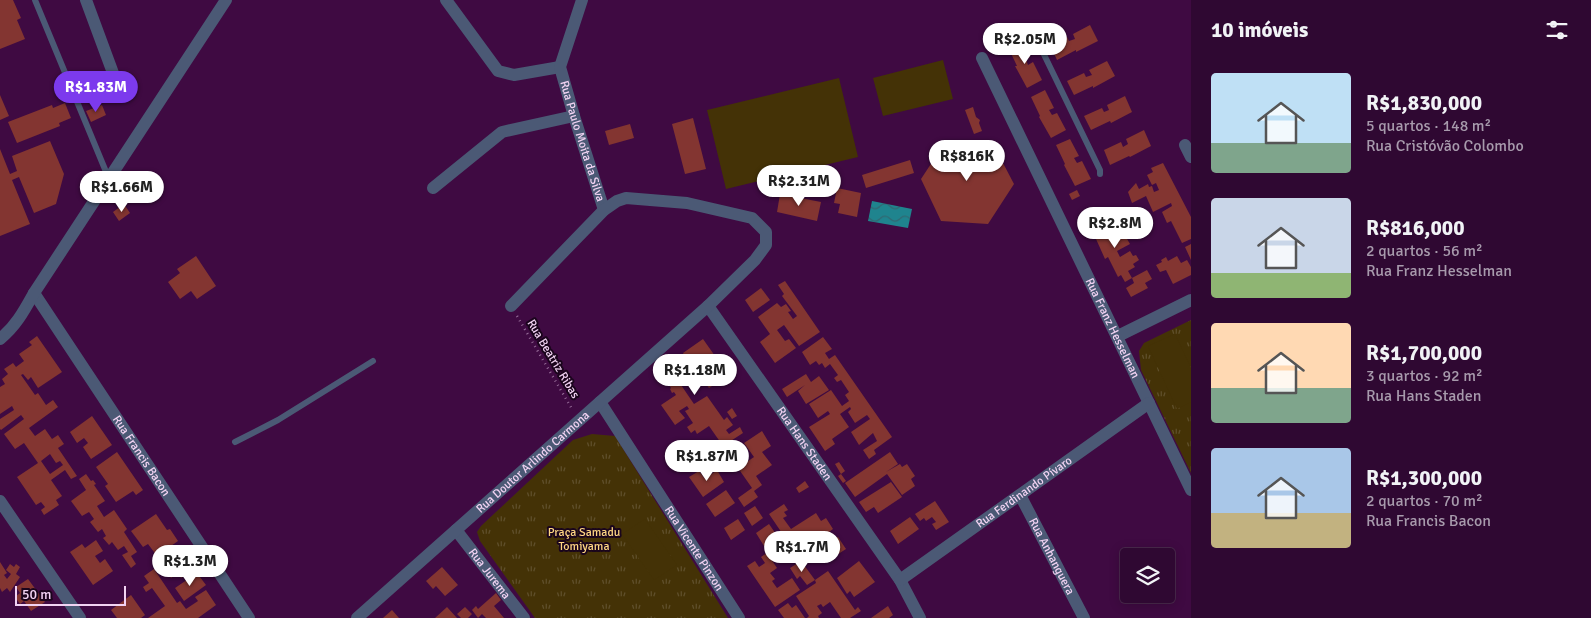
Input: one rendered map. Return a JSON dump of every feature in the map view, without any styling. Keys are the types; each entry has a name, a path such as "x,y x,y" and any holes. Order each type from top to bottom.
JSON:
{"street":[{"path":"86,0 116,78"},
{"path":"0,347 3,333 19,320 34,293 226,0"},
{"path":"446,0 498,71 514,75 560,67"},
{"name":"Rua Paulo Moita da Silva","path":"511,306 604,210 560,67 582,0"},
{"name":"Rua Franz Hesselman","path":"982,58 1191,490"},
{"path":"433,188 502,132 574,116"},
{"path":"1185,145 1191,157"},
{"name":"Rua Doutor Arlindo Carmona","path":"357,618 708,306 755,260 766,244 766,232 752,218 687,203 626,198 617,201 604,210"},
{"name":"Rua Francis Bacon","path":"34,293 249,618"},
{"path":"1118,336 1191,300"},
{"name":"Rua Hans Staden","path":"708,306 900,580 920,618"},
{"name":"Rua Vicente Pinzon","path":"600,402 739,618"},
{"name":"Rua Ferdinando Pívaro","path":"900,580 1149,404"},
{"name":"Rua Anhanguera","path":"1020,495 1084,618"},
{"path":"0,501 80,618"},
{"name":"Rua Jurema","path":"456,530 524,618"}],"lane":[{"path":"35,0 109,179"},
{"path":"1035,36 1100,170 1100,174"},
{"path":"74,96 116,78"},
{"path":"235,442 278,420 373,361"}],"path":[{"name":"Rua Beatriz Ribas","path":"511,306 579,421"}],"green space":[{"path":"943,60 953,99 883,116 873,78"},
{"path":"839,78 858,157 726,189 707,110"},
{"path":"1191,320 1191,473 1141,370 1139,351 1144,343"},
{"path":"1175,334 1191,368 1191,402 1177,409 1148,346"},
{"name":"Praça Samadu Tomiyama","path":"592,434 615,436 728,618 535,618 480,541 477,532 481,526 573,440"},
{"path":"645,519 677,565 654,580 622,534"}],"water":[{"path":"872,201 912,209 908,228 868,221"}],"building":[{"path":"0,0 13,0 21,18 17,20 25,39 0,49"},
{"path":"1090,25 1098,41 1057,60 1050,45 1067,37 1069,41 1075,39 1073,34"},
{"path":"1022,40 1030,57 1026,59 1028,65 1033,62 1042,80 1027,88 1015,66 1017,66 1008,47"},
{"path":"1107,61 1115,76 1093,88 1093,86 1074,95 1067,81 1084,73 1086,77 1092,75 1089,70"},
{"path":"1045,90 1054,108 1049,110 1052,115 1057,113 1066,130 1051,138 1039,117 1031,97"},
{"path":"0,95 9,116 0,120"},
{"path":"1125,96 1132,112 1111,123 1110,121 1091,130 1084,116 1102,108 1104,112 1109,110 1107,105"},
{"path":"65,103 71,118 59,123 60,126 17,143 8,122 52,105 53,108"},
{"path":"102,105 106,115 91,122 86,111"},
{"path":"973,107 976,117 980,120 979,123 982,131 974,134 965,110"},
{"path":"693,118 706,169 685,174 672,124"},
{"path":"630,124 634,138 609,145 605,131"},
{"path":"1144,130 1151,146 1110,165 1104,150 1121,142 1123,147 1128,144 1126,139"},
{"path":"1070,139 1079,156 1074,158 1077,163 1082,161 1091,179 1075,186 1056,145"},
{"path":"50,141 64,174 56,204 34,213 19,177 12,180 30,224 0,236 0,149 10,174 17,171 12,156"},
{"path":"946,141 993,144 1014,184 988,224 941,221 921,179"},
{"path":"910,160 914,173 866,188 862,175"},
{"path":"1163,163 1191,217 1191,239 1182,243 1171,221 1167,223 1162,212 1172,206 1171,203 1153,212 1146,196 1132,203 1128,192 1136,183 1139,189 1148,184 1149,187 1152,186 1154,192 1159,190 1156,183 1152,185 1147,175 1153,172 1151,168"},
{"path":"837,188 861,193 857,217 838,213 840,204 834,203"},
{"path":"1077,190 1080,196 1072,200 1069,194"},
{"path":"780,194 821,202 817,221 777,212"},
{"path":"124,204 130,213 119,221 113,212"},
{"path":"1112,220 1119,234 1123,232 1130,244 1117,251 1120,257 1130,251 1139,260 1133,264 1135,267 1128,271 1132,278 1125,282 1121,275 1118,277 1108,257 1105,259 1092,230"},
{"path":"1191,244 1191,260 1185,247"},
{"path":"196,256 216,286 197,299 191,291 180,299 168,282 180,273 177,269"},
{"path":"1177,256 1181,263 1187,260 1191,267 1191,275 1173,284 1166,270 1160,272 1156,265 1166,257 1168,261"},
{"path":"1147,270 1152,279 1145,283 1148,288 1131,297 1126,288 1134,283 1132,278"},
{"path":"785,281 820,332 799,346 784,325 777,330 785,341 789,339 796,348 775,363 760,342 770,334 758,317 777,303 781,307 786,304 791,311 788,312 793,319 797,316 782,296 784,294 778,285"},
{"path":"761,288 770,300 753,312 745,300"},
{"path":"37,336 62,372 38,388 31,377 28,380 23,374 21,375 35,395 38,393 46,405 53,400 58,407 29,428 35,436 45,429 52,439 58,435 64,444 58,448 77,476 71,479 65,470 51,480 62,496 56,500 59,505 44,515 41,510 45,507 41,502 36,505 17,477 38,463 24,443 15,449 4,434 24,419 21,415 0,429 0,419 14,410 12,406 0,414 0,387 5,384 2,379 8,374 4,369 13,363 16,367 24,361 19,354 32,345 29,342","holes":["50,454 56,463 60,461 63,465 50,474 41,461"]},
{"path":"823,337 832,349 825,353 829,359 835,355 892,437 874,450 876,454 869,459 863,450 877,441 873,433 859,445 851,432 870,419 867,415 855,423 848,412 851,409 850,407 840,414 849,427 832,439 835,444 825,451 809,427 830,414 828,411 818,418 809,404 831,390 842,406 849,401 845,395 849,392 841,380 837,382 834,378 838,375 830,364 825,368 822,363 819,365 816,361 810,365 802,352"},
{"path":"703,339 715,356 679,382 694,404 707,396 724,420 727,417 733,425 726,430 729,434 740,427 743,433 723,446 709,426 697,434 695,430 691,433 687,427 693,423 685,411 689,409 687,406 679,411 685,418 675,425 661,405 676,395 674,392 672,393 671,388 660,372"},
{"path":"720,362 729,375 709,388 703,380 707,376 705,373"},
{"path":"806,374 811,382 819,376 829,390 806,404 798,391 805,385 787,397 782,389"},
{"path":"732,408 737,416 732,419 727,412"},
{"path":"92,416 112,445 91,459 83,447 88,443 84,438 77,443 70,432"},
{"path":"762,431 771,446 762,452 772,465 756,476 762,485 754,491 758,497 744,507 738,498 752,488 738,468 754,457 744,443"},
{"path":"693,442 702,456 696,460 701,467 693,472 689,465 683,470 676,460 685,453 683,449"},
{"path":"117,452 143,490 136,495 133,491 116,502 105,486 108,484 96,467"},
{"path":"890,452 898,464 886,472 900,464 902,467 907,464 915,476 911,479 915,486 902,495 887,474 855,497 845,483"},
{"path":"839,462 845,471 841,474 835,464"},
{"path":"717,470 724,482 703,497 689,477 699,471 705,479"},
{"path":"86,474 96,484 94,485 105,501 97,506 104,517 114,510 127,529 124,532 137,552 131,556 136,564 131,568 122,555 128,552 124,546 118,550 112,542 109,545 103,538 106,536 102,529 98,532 90,522 94,519 89,512 82,516 71,501 86,490 79,479"},
{"path":"841,474 846,481 843,483 838,476"},
{"path":"805,481 809,487 799,493 796,488"},
{"path":"891,482 902,497 878,513 874,507 866,512 859,502"},
{"path":"726,490 735,503 715,517 706,504"},
{"path":"935,501 949,522 936,530 932,524 936,522 932,517 926,521 924,518 920,521 915,514"},
{"path":"784,504 788,510 784,512 787,516 783,518 791,529 816,513 821,521 826,518 833,529 808,547 801,536 794,541 791,536 786,539 769,514"},
{"path":"755,506 763,518 752,526 744,513"},
{"path":"156,514 167,530 170,529 178,541 157,556 148,544 143,547 131,531"},
{"path":"910,517 919,529 898,544 890,531"},
{"path":"738,519 745,530 731,540 724,528"},
{"path":"769,524 778,537 764,546 756,533"},
{"path":"838,537 846,549 829,560 826,557 823,559 817,551 821,548 819,545 826,540 828,544"},
{"path":"96,540 103,551 95,556 100,563 105,559 113,571 93,585 70,552 82,544 85,548"},
{"path":"182,552 194,568 181,578 178,573 171,578 163,566"},
{"path":"767,553 777,568 770,573 775,579 772,581 777,588 792,578 800,590 775,607 747,566 755,561 759,567 765,563 761,557"},
{"path":"801,561 815,580 807,585 800,576 797,579 790,568"},
{"path":"859,561 875,582 854,597 850,591 847,594 837,578"},
{"path":"0,562 7,573 4,575 7,579 11,574 6,570 10,564 14,567 16,564 20,567 16,574 20,577 10,592 7,588 2,592 0,588"},
{"path":"442,567 458,585 445,596 436,586 433,589 426,581"},
{"path":"154,569 177,603 180,601 186,609 198,601 195,597 206,590 216,605 198,618 148,618 165,606 152,588 146,592 143,587 149,583 144,576"},
{"path":"828,571 855,610 858,607 861,611 850,618 841,618 830,602 823,607 821,604 817,606 822,613 818,616 819,618 807,618 809,616 796,596 816,583 815,580"},
{"path":"197,573 206,585 184,601 175,588"},
{"path":"28,579 45,602 31,611 24,601 20,604 15,597 20,593 16,587"},
{"path":"496,593 501,600 494,606 504,618 486,618 482,614 478,618 472,610 476,606 478,609"},
{"path":"131,595 145,615 141,618 117,618 111,610"},
{"path":"788,603 792,608 796,605 805,618 784,618 778,610"},
{"path":"888,606 893,615 889,618 871,618"},
{"path":"447,607 457,618 435,618"},
{"path":"465,607 472,614 468,618 461,618 457,614"},
{"path":"392,610 399,618 383,618"}]}
